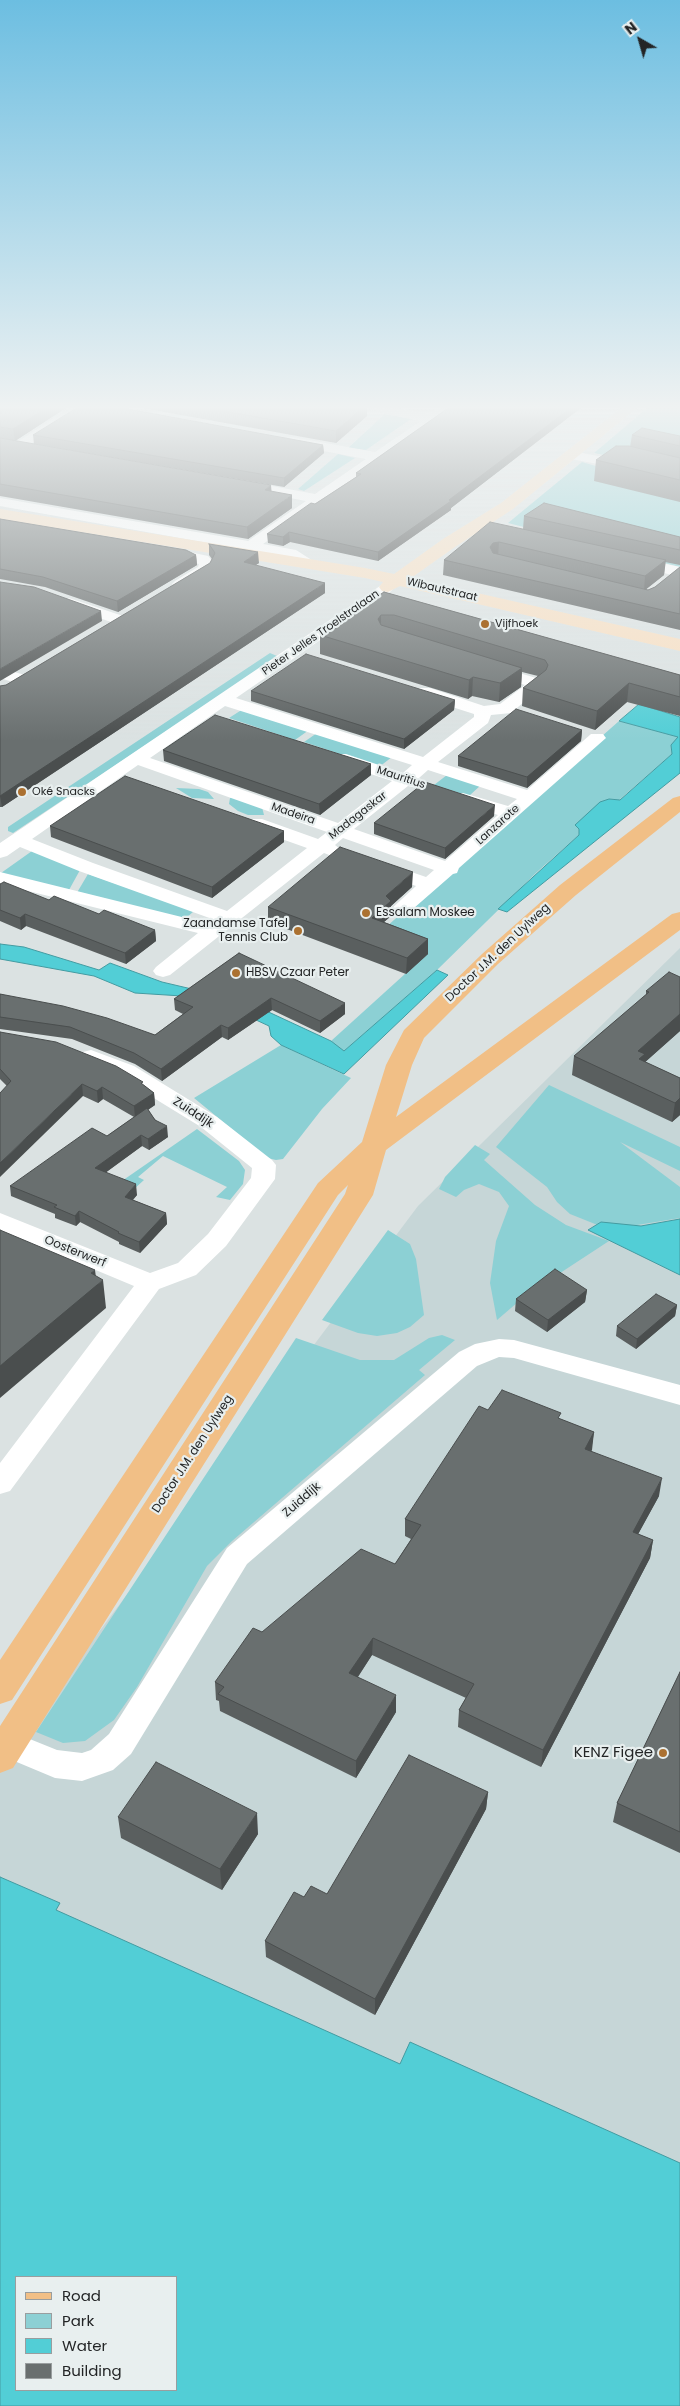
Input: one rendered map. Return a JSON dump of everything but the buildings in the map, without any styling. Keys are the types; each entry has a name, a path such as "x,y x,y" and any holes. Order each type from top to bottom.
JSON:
{"main road":[{"name":"Wibautstraat","path":"14,516 305,562 680,661"},
{"name":"Pieter Jelles Troelstralaan","path":"391,584 491,516"},
{"name":"Wibautstraat","path":"143,538 206,561 391,584 680,645"},
{"name":"Doctor J.M. den Uylweg","path":"0,1757 11,1732 359,1195 399,1065 418,1030 490,959 568,890 680,802"},
{"name":"Doctor J.M. den Uylweg","path":"0,1689 328,1190 374,1146 680,920"}],"street":[{"path":"81,516 291,553 305,562"},
{"path":"250,546 293,516"},
{"name":"Wibautstraat","path":"0,523 188,554 206,561"},
{"path":"476,526 500,531"},
{"path":"623,559 680,572"},
{"path":"170,590 206,561"},
{"path":"661,585 680,572"},
{"name":"Pieter Jelles Troelstralaan","path":"0,852 205,714 391,584"},
{"path":"54,598 120,620"},
{"path":"104,630 137,610"},
{"path":"294,652 312,658"},
{"path":"480,667 537,684 505,709"},
{"path":"0,690 36,670"},
{"path":"0,673 19,679"},
{"path":"410,688 483,711 505,709 523,715"},
{"name":"Mauritius","path":"224,700 530,797"},
{"name":"Madagaskar","path":"163,971 482,718 483,711"},
{"path":"205,714 223,720"},
{"name":"Lanzarote","path":"399,911 597,738 579,732"},
{"name":"Mauritius","path":"323,752 432,788"},
{"name":"Madeira","path":"136,759 450,868"},
{"path":"114,774 133,781"},
{"path":"449,793 512,814"},
{"name":"Madeira","path":"236,817 348,856"},
{"path":"19,840 86,868 228,918"},
{"path":"366,862 431,885"},
{"path":"0,878 212,931"},
{"name":"Zuiddijk","path":"72,1050 126,1071 209,1122 264,1166 263,1179 217,1240 187,1269 150,1283"},
{"name":"Oosterwerf","path":"0,1221 150,1283"},
{"path":"0,1483 150,1283"},
{"name":"Zuiddijk","path":"11,1732 55,1764 82,1767 102,1760 120,1744 237,1556 468,1359 484,1351 499,1348 514,1349 680,1395"}],"shaded area":[{"path":"680,948 680,2406 0,2173 0,1764 418,1206"}],"green space":[{"path":"516,516 680,516 680,567 508,523"},
{"path":"270,653 277,656 271,662 13,833 8,831 8,827"},
{"path":"243,709 309,730 295,740 229,718"},
{"path":"619,721 679,737 671,745 672,754 619,800 609,799 579,829 579,835 537,872 437,970 344,1051 337,1047 331,1041 427,954 377,935"},
{"path":"317,733 392,757 379,767 304,742"},
{"path":"447,775 481,785 469,796 434,785"},
{"path":"176,788 199,789 208,792 214,799 192,798"},
{"path":"230,798 240,798 262,807 264,815 248,815 238,811 229,804"},
{"path":"32,851 80,870 69,890 1,873"},
{"path":"88,874 194,911 185,919 75,896"},
{"path":"281,1045 351,1078 322,1109 283,1159 276,1160 267,1158 194,1098"},
{"path":"549,1085 680,1147 680,1171 620,1142 680,1187 680,1218 619,1228 595,1224 570,1214 557,1202 547,1187 496,1147"},
{"path":"197,1129 239,1161 245,1170 243,1184 230,1200 216,1197 227,1187 163,1156 138,1177 144,1180 133,1190 119,1183"},
{"path":"475,1145 490,1154 484,1160 535,1205 566,1225 609,1241 525,1296 497,1320 490,1283 496,1241 509,1206 499,1192 479,1184 464,1190 456,1197 439,1189 445,1177"},
{"path":"388,1230 410,1244 416,1259 424,1315 410,1327 397,1333 377,1336 358,1333 322,1320"},
{"path":"442,1335 455,1340 419,1370 425,1375 232,1541 207,1566 137,1687 114,1720 85,1741 63,1743 36,1732 296,1338 360,1360 394,1360 429,1338"}],"water":[{"path":"639,704 680,717 680,773 507,912 498,909 579,835 579,829 575,825 600,802 609,799 620,800 672,754 671,745 678,737 619,721"},
{"path":"0,944 24,947 99,970 110,963 162,982 247,1002 331,1041 344,1051 437,970 448,975 344,1074 281,1045 271,1036 269,1026 241,1013 182,996 135,993 94,976 0,959"},
{"path":"680,1219 680,1275 588,1230 601,1222 641,1226"},
{"path":"0,1877 60,1903 56,1910 400,2064 410,2042 680,2163 680,2406 0,2406"}],"place":[{"name":"Vijfhoek","path":"485,624"},
{"name":"Oké Snacks","path":"22,792"},
{"name":"Essalam Moskee","path":"366,913"},
{"name":"Zaandamse Tafel Tennis Club","path":"298,931"},
{"name":"HBSV Czaar Peter","path":"236,973"},
{"name":"KENZ Figee","path":"663,1753"}]}
